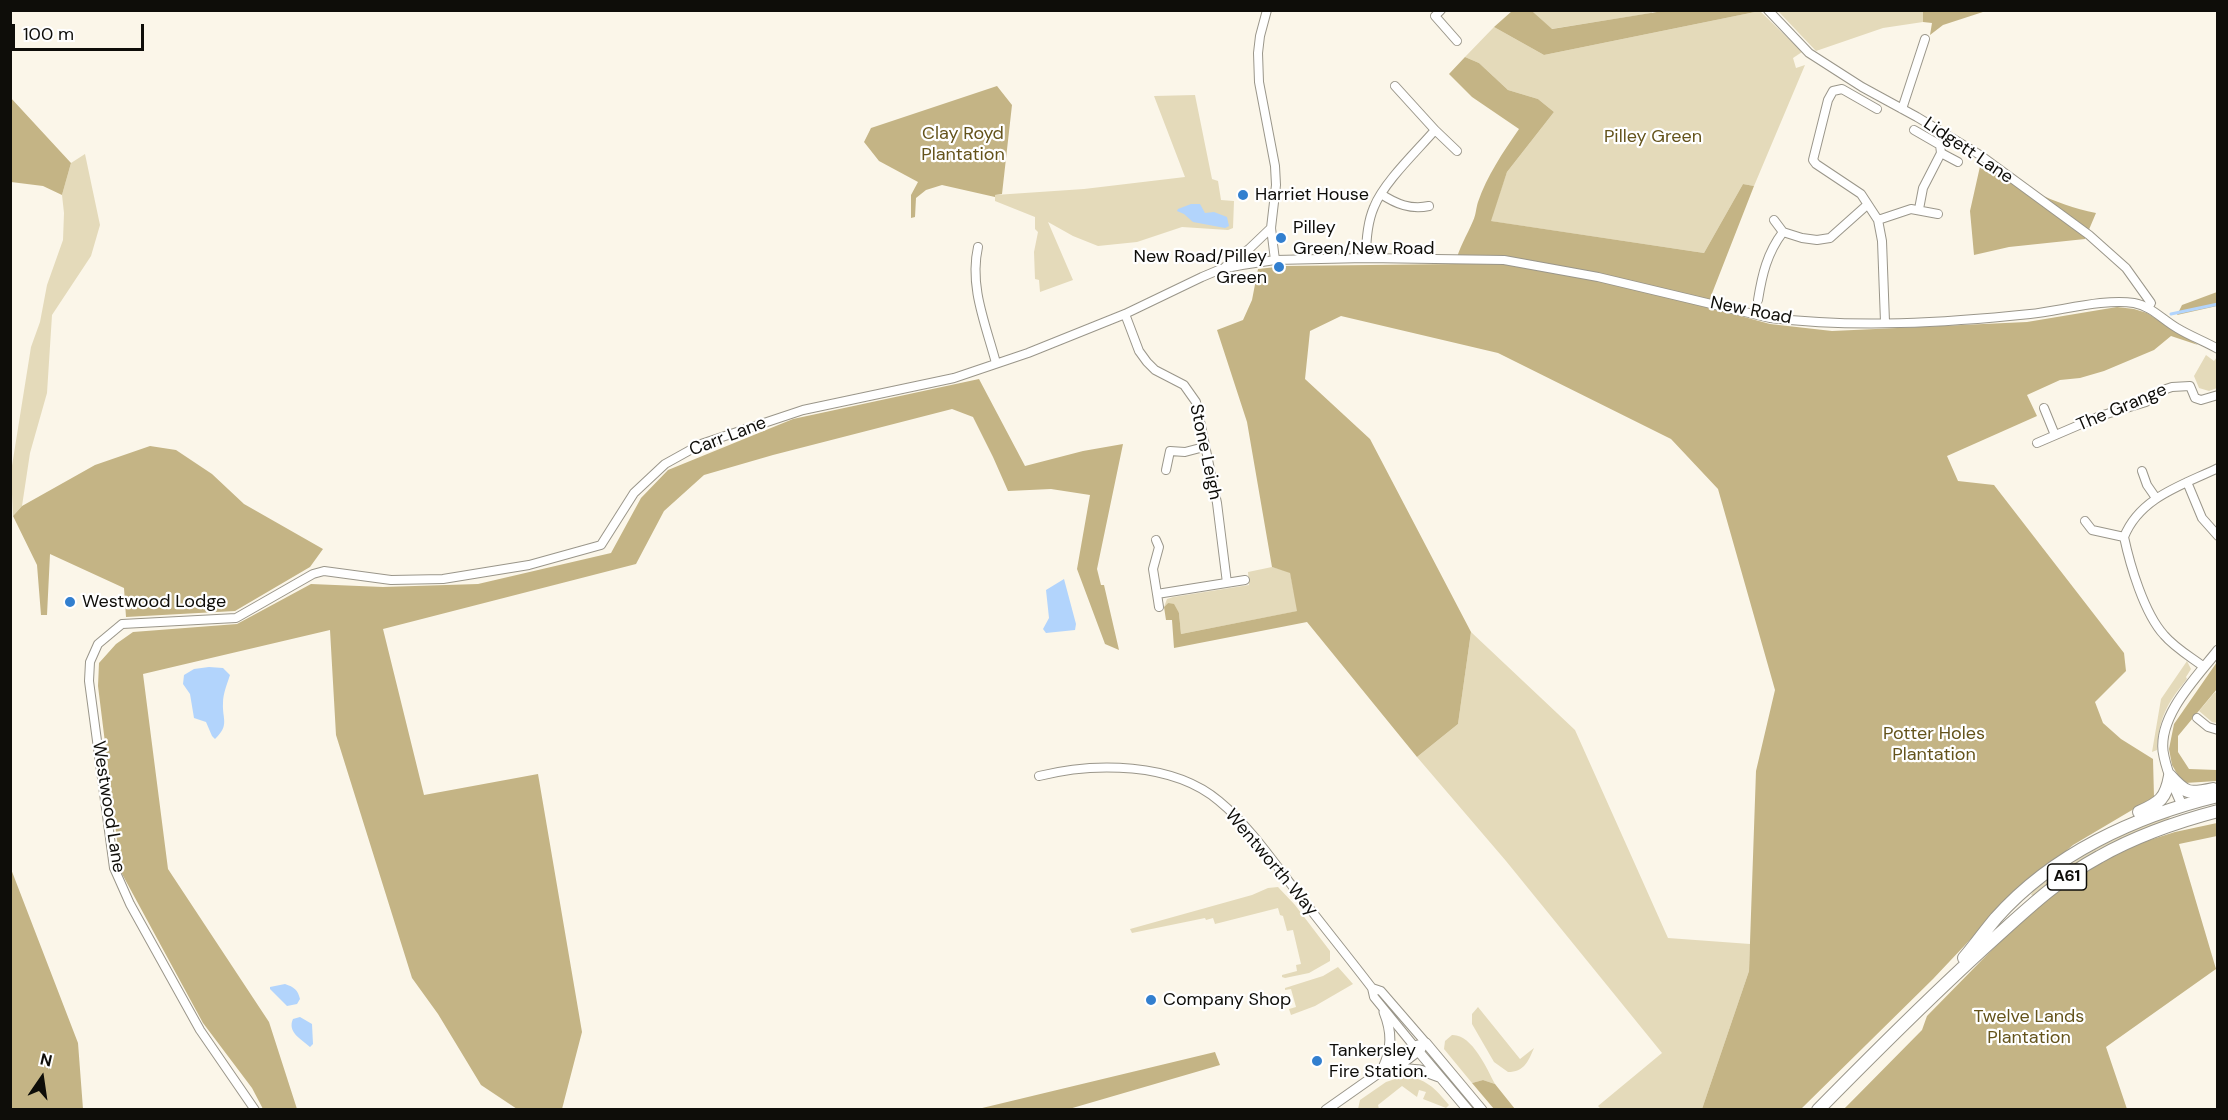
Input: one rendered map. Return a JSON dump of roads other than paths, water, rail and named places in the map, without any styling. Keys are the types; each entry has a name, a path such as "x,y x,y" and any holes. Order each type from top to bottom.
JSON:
{"highway":[{"path":"2170,776 2181,789 2187,792 2217,789"},
{"path":"2104,837 2120,820 2153,806 2164,797 2170,776"},
{"name":"A61","path":"1942,986 1996,918 2072,855 2130,824 2182,805 2217,796"},
{"path":"2176,822 2182,805 2189,810 2217,804"},
{"name":"A61","path":"1818,1110 1942,986 2018,917 2074,872 2118,847 2176,822 2217,811"}],"street":[{"path":"1267,10 1258,53 1259,82 1275,166 1276,185 1271,228 1275,260"},
{"name":"Lidgett Lane","path":"1768,10 1809,53 1862,87 1980,155 2090,236 2126,267 2151,303 2148,308"},
{"path":"1435,12 1457,41"},
{"path":"1902,109 1925,39"},
{"path":"1395,86 1457,151"},
{"path":"1878,109 1842,89 1833,91 1828,100 1813,160 1856,190 1878,220 1882,241 1885,322"},
{"path":"1366,258 1368,226 1373,208 1381,194 1435,130"},
{"path":"1914,130 1940,145 1941,153 1923,188 1919,209"},
{"path":"1941,153 1958,162"},
{"path":"1381,194 1405,207 1429,206"},
{"path":"1774,220 1783,232 1817,240 1830,238 1867,205"},
{"path":"1878,220 1901,211 1919,209 1938,214"},
{"name":"Carr Lane","path":"122,624 236,618 313,574 324,572 391,580 442,579 529,565 601,544 634,493 665,464 701,444 803,410 954,378 1028,353 1125,314 1221,269 1249,249 1271,228"},
{"path":"1758,300 1763,270 1773,246 1783,232"},
{"path":"978,247 975,263 977,292 996,363"},
{"name":"New Road","path":"1275,260 1366,258 1504,260 1598,277 1770,318 1833,322 1939,321 2030,314 2120,302 2148,308 2176,327 2217,349"},
{"name":"Carr Lane","path":"1221,269 1275,260"},
{"name":"Stone Leigh","path":"1125,314 1139,351 1155,370 1184,385 1196,402 1217,503 1227,583"},
{"name":"The Grange","path":"2037,443 2077,428 2100,416 2146,402 2163,390 2172,387 2190,386 2195,398 2201,400 2217,395"},
{"name":"The Grange","path":"2044,408 2055,435"},
{"path":"1166,471 1170,451 1185,452 1204,447"},
{"path":"2204,667 2172,643 2159,629 2137,578 2124,537 2137,515 2156,498 2217,468"},
{"path":"2142,471 2147,485 2156,498"},
{"path":"2187,482 2202,518 2217,536"},
{"path":"2085,521 2092,530 2124,537"},
{"path":"1156,540 1159,547 1153,569 1158,607"},
{"path":"1157,594 1245,580"},
{"name":"Westwood Lane","path":"122,624 98,644 90,662 89,681 114,868 130,904 200,1030 245,1092 255,1110"},
{"path":"2182,805 2170,776 2163,744 2166,723 2173,709 2217,650"},
{"path":"2198,718 2208,727 2217,730"},
{"name":"Wentworth Way","path":"1039,776 1065,770 1134,768 1191,784 1216,799 1245,826 1372,988 1374,997 1384,1012 1467,1110"},
{"name":"Wentworth Way","path":"1372,988 1381,991 1482,1110"},
{"path":"1380,1072 1391,1042 1391,1033 1384,1012"},
{"path":"1396,1068 1426,1043"},
{"path":"1326,1110 1388,1064 1416,1050"},
{"path":"1380,1072 1396,1068 1420,1070 1442,1078"}],"water":[{"path":"1191,204 1200,204 1205,213 1214,212 1227,217 1229,226 1225,228 1193,222 1177,211"},
{"path":"1064,579 1076,624 1075,630 1046,633 1043,629 1049,618 1046,590"},
{"path":"223,668 230,675 223,700 224,726 215,739 206,722 194,718 190,694 183,684 184,675 194,669"},
{"path":"285,984 298,993 300,999 297,1004 287,1006 270,989 270,987"},
{"path":"300,1017 312,1024 313,1044 310,1047 296,1035 292,1028 293,1019"}],"waterway":[{"path":"2171,314 2218,304"}],"place":[{"name":"Harriet House","path":"1243,195"},
{"name":"Pilley Green/New Road","path":"1281,238"},
{"name":"New Road/Pilley Green","path":"1279,267"},
{"name":"Westwood Lodge","path":"70,602"},
{"name":"Company Shop","path":"1151,1000"},
{"name":"Tankersley Fire Station.","path":"1317,1061"}],"park label":[{"name":"Pilley Green","path":"1653,137"},
{"name":"Clay Royd Plantation","path":"963,144"},
{"name":"Potter Holes Plantation","path":"1934,744"},
{"name":"Twelve Lands Plantation","path":"2029,1027"}]}
